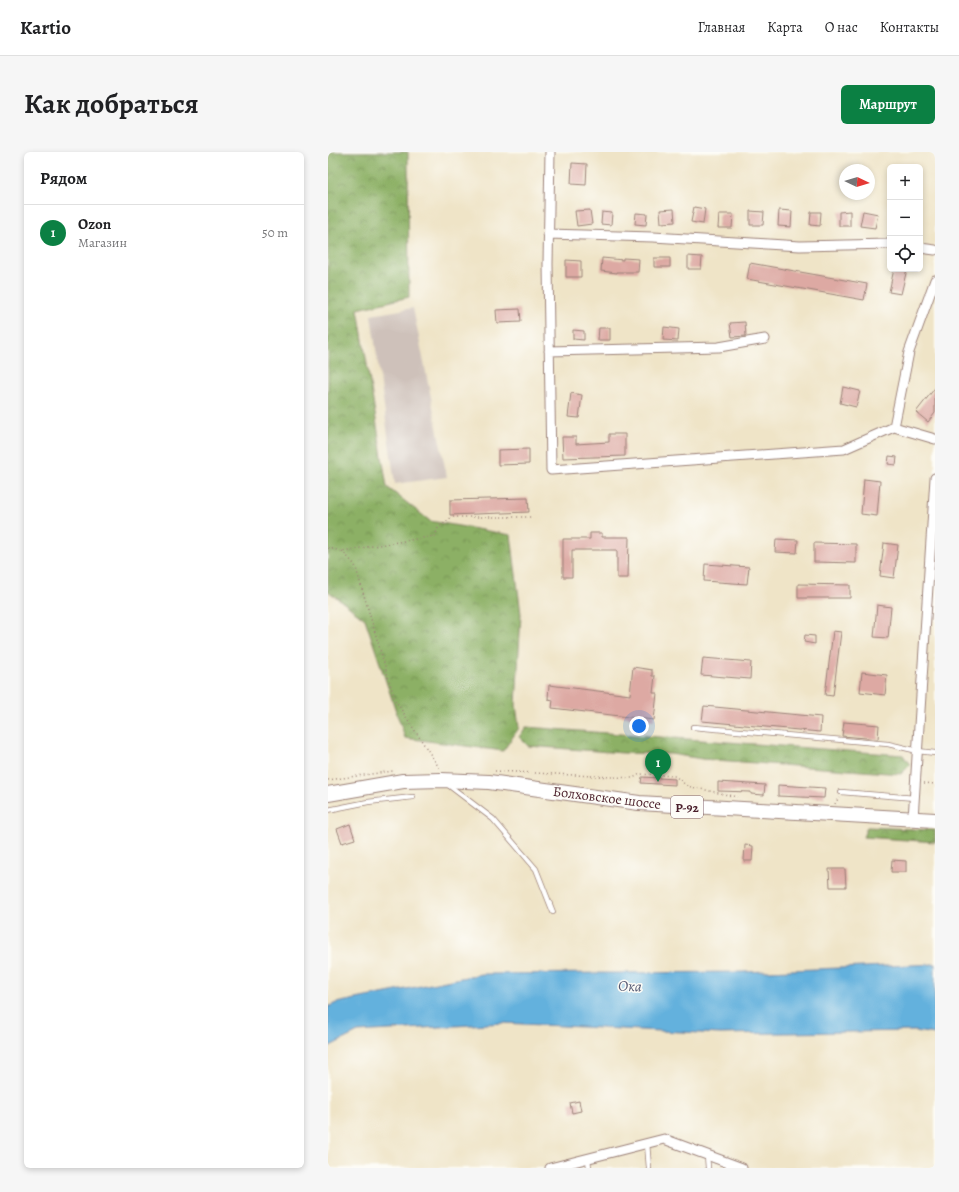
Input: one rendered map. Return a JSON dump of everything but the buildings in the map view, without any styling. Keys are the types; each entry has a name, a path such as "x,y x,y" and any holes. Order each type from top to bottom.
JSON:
{"main road":[{"name":"Болховское шоссе","path":"328,794 440,774 658,805 935,820"}],"street":[{"path":"550,152 548,234 551,470 844,449 894,427 935,439"},
{"path":"548,234 653,237 800,246 887,244"},
{"path":"923,248 935,250"},
{"path":"894,427 909,352 935,280"},
{"path":"549,351 719,347 765,340"},
{"path":"913,819 935,478"},
{"path":"550,1168 664,1139 742,1168"}],"lane":[{"path":"693,727 888,744 918,751 935,753"},
{"path":"440,774 494,819 536,869 553,912"},
{"path":"364,787 368,802"},
{"path":"841,792 915,798"},
{"path":"328,810 368,802 413,797"},
{"path":"647,1143 649,1168"},
{"path":"707,1155 708,1168"},
{"path":"588,1158 589,1168"}],"path":[{"path":"328,548 342,552 435,536 438,528 452,517 532,517"},
{"path":"342,552 355,565 395,700 440,774"},
{"path":"916,782 935,784"},
{"path":"688,786 741,798"},
{"path":"835,806 841,792"}],"shaded area":[{"path":"413,308 447,477 395,484 371,315"}],"green space":[{"path":"328,152 408,152 409,297 358,309 387,487 430,521 511,535 521,614 516,705 519,728 503,751 405,738 365,619 328,591"},
{"path":"526,727 903,755 910,765 901,774 702,759 671,754 623,753 528,746 519,737"},
{"path":"867,827 935,830 935,842 863,837"}],"water":[{"name":"Ока","path":"935,964 935,1034 915,1031 720,1034 503,1023 358,1032 328,1047 328,1007 336,1003 481,974 743,972"}],"place":[{"name":"Ozon","path":"658,782"}]}
